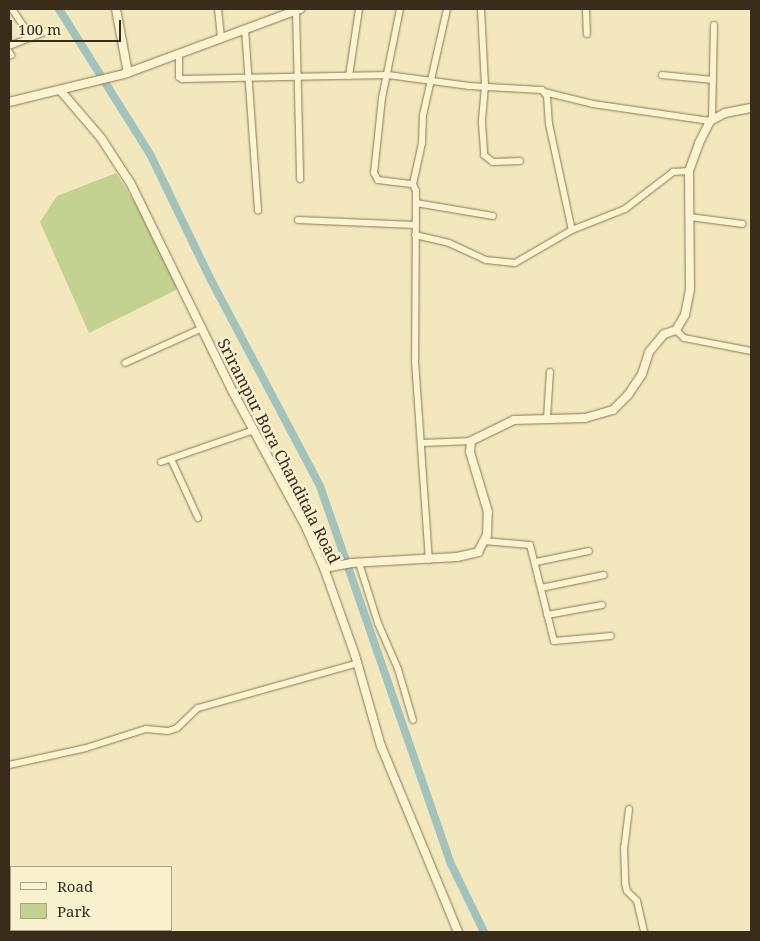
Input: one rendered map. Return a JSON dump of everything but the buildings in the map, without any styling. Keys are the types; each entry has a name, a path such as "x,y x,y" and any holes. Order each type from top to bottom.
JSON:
{"street":[{"path":"12,9 31,37"},
{"path":"116,9 128,72"},
{"path":"218,9 221,38"},
{"path":"9,102 119,75 298,9 300,179"},
{"path":"349,76 359,9"},
{"path":"400,9 382,98 374,172 378,180 413,184"},
{"path":"429,560 415,360 418,291 415,235 416,203 413,184 431,82 447,9"},
{"path":"481,9 485,86 482,123 484,154 493,162 520,161"},
{"path":"586,9 587,34"},
{"path":"422,443 471,441 514,420 585,418 613,410 642,374 649,352 664,334 676,330 685,315 690,290 689,171 711,120 714,25"},
{"path":"245,29 250,77 258,211"},
{"path":"9,46 50,30"},
{"path":"179,54 179,77 182,79 388,75 431,82 530,87 593,104 711,120 751,108"},
{"path":"662,75 712,80"},
{"name":"Srirampur Bora Chanditala Road","path":"60,90 101,138 131,184 324,568 358,663 381,746 458,932"},
{"path":"544,92 572,230"},
{"path":"415,235 434,238 486,260 504,264 515,263 572,230 599,222 632,205 673,172 689,171"},
{"path":"416,203 493,216"},
{"path":"690,217 743,224"},
{"path":"298,220 415,225"},
{"path":"125,363 202,328"},
{"path":"676,330 684,338 751,351"},
{"path":"547,418 550,372"},
{"path":"162,462 254,430"},
{"path":"324,568 355,563 429,560 478,552 484,541 488,512 470,452 471,441"},
{"path":"171,459 198,518"},
{"path":"484,541 525,542 533,550 552,639 556,642 611,636"},
{"path":"536,562 589,551"},
{"path":"355,563 398,669 413,720"},
{"path":"541,588 604,575"},
{"path":"547,615 602,604"},
{"path":"9,765 86,748 146,729 168,731 177,728 198,708 358,663"},
{"path":"629,809 625,883 627,891 638,901 644,932"}],"green space":[{"path":"116,173 162,245 184,286 89,333 40,222 57,196"}],"waterway":[{"path":"59,9 150,154 212,282 320,486 451,864 484,932"}]}
